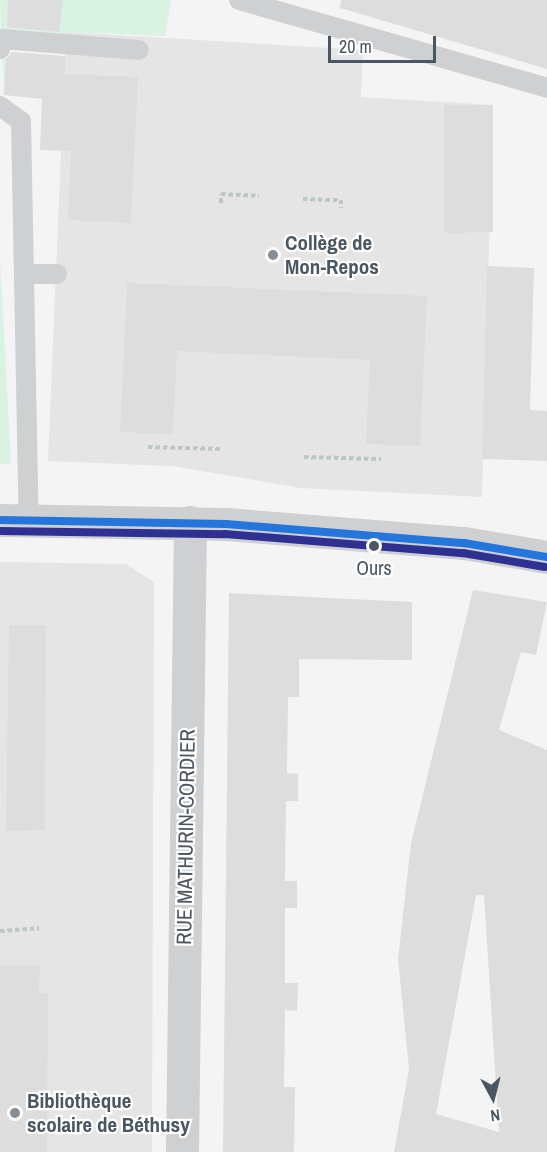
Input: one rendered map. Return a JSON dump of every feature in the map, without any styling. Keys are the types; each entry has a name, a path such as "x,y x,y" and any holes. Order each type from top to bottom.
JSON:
{"street":[{"path":"15,520 190,522 464,543 547,557"},
{"name":"RUE MATHURIN-CORDIER","path":"182,1152 190,522"}],"lane":[{"path":"239,0 547,88"},
{"path":"0,49 2,39 139,50"},
{"path":"0,106 21,121 24,274 15,520"},
{"path":"24,274 57,274"}],"path":[{"path":"221,203 221,194 259,196"},
{"path":"303,199 341,200 341,208"},
{"path":"148,447 222,450"},
{"path":"304,457 381,459"},
{"path":"0,931 39,928"}],"shaded area":[{"name":"Collège de Mon-Repos","path":"66,32 363,50 361,97 493,105 482,497 301,488 172,466 48,461"},
{"path":"0,562 126,564 154,582 152,1152 0,1152"}],"green space":[{"path":"0,0 171,0 165,36 67,32 65,51 6,49 4,98"},
{"path":"0,258 11,463 0,464"}],"building":[{"path":"8,0 63,0 59,32 7,27"},
{"path":"341,0 547,0 547,69 340,8"},
{"path":"12,52 65,56 65,74 138,77 131,223 68,220 71,151 40,150 42,99 4,95 6,59"},
{"path":"444,105 493,105 493,232 444,233"},
{"path":"487,266 534,268 530,410 547,411 547,461 482,459"},
{"path":"127,283 427,296 420,446 366,444 370,360 177,351 173,434 120,432"},
{"path":"473,590 547,602 536,655 521,652 499,730 547,750 547,1152 394,1152 409,1069 398,959 411,843","holes":["476,895 484,895 499,1132 436,1114"]},
{"path":"229,593 412,602 412,660 299,659 299,697 288,697 287,773 298,774 298,801 286,801 285,881 297,881 297,908 285,908 285,983 298,983 297,1011 285,1010 284,1087 295,1087 294,1152 223,1152"},
{"path":"9,625 46,625 45,830 6,831"},
{"path":"0,965 40,965 39,993 48,994 47,1152 0,1152"}],"transit line":[{"path":"0,520 226,524 464,543 547,557"},
{"path":"0,531 225,534 463,553 545,567"}],"place":[{"name":"Collège de Mon-Repos","path":"273,255"},
{"name":"Ours","path":"374,546"},
{"name":"Bibliothèque scolaire de Béthusy","path":"15,1113"}]}
